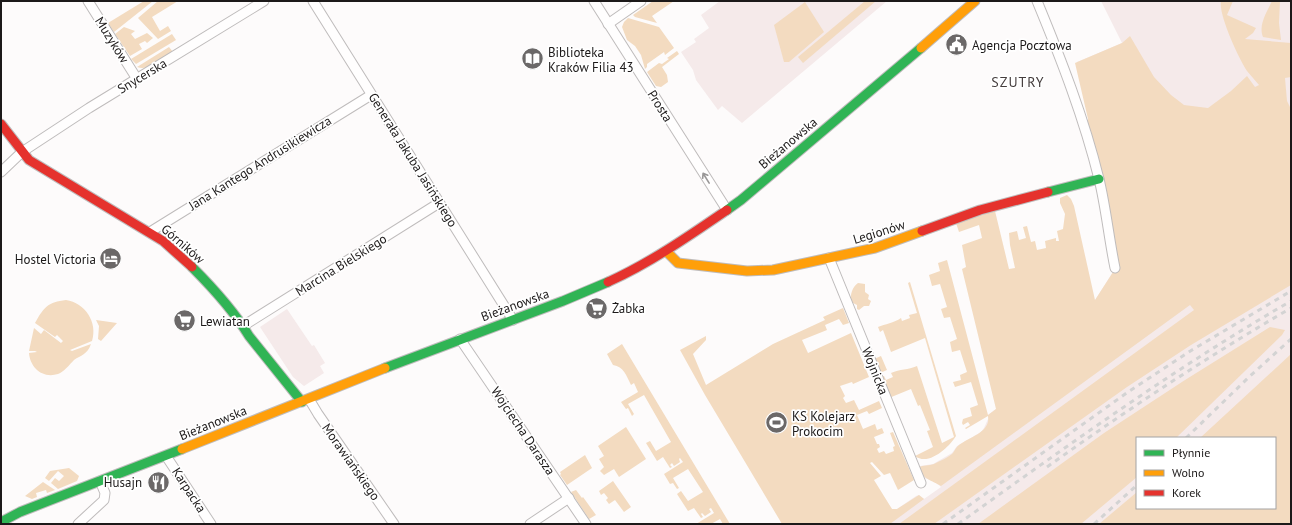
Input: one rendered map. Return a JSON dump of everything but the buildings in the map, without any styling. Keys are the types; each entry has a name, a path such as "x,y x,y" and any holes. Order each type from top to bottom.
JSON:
{"street":[{"name":"Muzyków","path":"88,1 137,79"},
{"name":"Snycerska","path":"1,172 22,152 89,108 264,1"},
{"name":"Generała Jakuba Jasińskiego","path":"312,1 514,320"},
{"name":"Prosta","path":"594,1 727,210"},
{"path":"608,24 641,1"},
{"name":"Bieżanowska","path":"1,522 20,512 166,456 377,371 514,320 597,287 622,275 666,251 727,210 919,50 975,1"},
{"path":"1038,1 1059,52 1099,179 1115,268"},
{"name":"Jana Kantego Andrusikiewicza","path":"150,232 371,95"},
{"name":"Górników","path":"1,124 29,160 150,232 187,262 206,281 243,326 249,336 305,400"},
{"name":"Legionów","path":"666,251 678,263 747,271 773,270 875,248 987,208 1099,179"},
{"name":"Marcina Bielskiego","path":"243,326 439,203"},
{"name":"Wojnicka","path":"829,258 921,483"},
{"name":"Wojciecha Darasza","path":"460,339 586,524"},
{"name":"Morawiańskiego","path":"305,400 318,414 394,524"},
{"name":"Karpacka","path":"166,456 211,524"},
{"path":"78,524 104,500 105,493 100,481"},
{"path":"530,524 569,498"}],"shaded area":[{"path":"144,1 153,1 114,32 108,23"},
{"path":"158,1 178,1 152,17 160,31 168,26 171,31 158,39 138,18"},
{"path":"653,1 674,1 652,16 657,23 635,17 633,15"},
{"path":"720,1 887,1 742,123 722,106 718,110 696,80 693,70 681,52 696,42 694,39 709,28 701,15"},
{"path":"865,1 876,1 803,63 798,57"},
{"path":"1101,1 1291,1 1291,524 847,524 885,499 892,509 897,509 916,496 919,495 924,499 941,487 934,481 924,478 920,466 933,464 952,453 957,446 981,432 988,419 988,415 1035,379 1078,327 1118,264 1077,62 1122,43"},
{"path":"1221,1 1233,1 1227,15 1256,28 1253,33 1245,39 1291,43 1291,77 1285,78 1287,101 1291,109 1291,285 1191,345 1127,387 934,524 899,524 1194,310 1190,305 941,486 924,477 920,471 919,467 934,464 949,456 963,442 983,430 988,422 988,416 966,429 965,428 970,425 968,422 963,425 962,423 963,419 972,416 970,408 978,405 971,382 955,387 953,382 961,380 960,375 967,372 960,350 952,352 950,342 957,339 950,317 944,318 941,309 947,307 940,284 932,286 929,275 940,271 938,263 947,260 988,415 996,409 962,269 966,267 962,245 982,238 979,225 959,232 956,223 995,211 1009,269 1015,268 1009,233 1017,231 1019,240 1026,238 1023,227 1027,226 1031,242 1035,241 1037,250 1046,248 1045,241 1056,238 1056,241 1059,241 1057,231 1063,229 1065,214 1060,203 1060,198 1067,195 1071,199 1074,206 1095,300 1115,269 1087,121 1088,119 1075,63 1122,43 1130,36 1154,77 1171,95 1184,105 1208,108 1231,91 1247,76 1255,87 1259,85 1247,71 1234,47 1223,16"},
{"path":"1272,1 1280,1 1279,23 1281,40 1263,37 1262,23"},
{"path":"805,2 824,32 789,62 784,62 774,25"},
{"path":"628,18 659,27 674,48 665,55 664,52 647,64 645,69 641,55 635,46 627,40 622,27"},
{"path":"124,27 135,31 131,34 135,39 147,33 153,38 147,43 145,41 139,44 142,49 130,56 115,34"},
{"path":"172,34 176,40 136,64 131,59"},
{"path":"169,47 173,52 156,64 146,68 137,67"},
{"path":"677,51 679,54 662,67 667,75 668,82 661,87 656,86 647,72 659,63 662,64 669,59 667,58"},
{"path":"910,282 956,436 944,450 933,457 926,459 921,459 915,456 933,447 927,431 930,430 920,405 918,406 911,389 889,398 874,359 881,356 887,370 880,373 886,380 893,377 891,373 917,366 942,443 954,437 925,338 891,352 883,330 880,332 878,327 901,318 902,321 910,318 909,315 917,313 908,283"},
{"path":"858,283 865,284 865,292 869,295 868,299 871,301 869,306 864,306 859,310 857,309 857,305 851,302 851,294"},
{"path":"66,300 79,305 88,314 93,327 92,341 70,350 72,351 91,344 86,353 74,360 62,372 47,375 38,371 34,367 30,358 29,353 37,352 29,351 34,328 41,334 44,330 61,343 63,341 57,335 55,337 35,323 47,306 55,302"},
{"path":"843,308 849,323 843,325 839,319 825,325 827,330 802,340 808,353 851,333 869,377 853,384 852,382 840,386 845,396 843,398 846,403 854,400 859,410 879,401 882,408 869,414 867,411 857,415 863,429 875,424 877,430 882,428 884,433 874,437 880,447 877,449 879,453 884,451 886,454 894,451 893,447 895,446 890,433 893,432 914,480 898,490 890,473 884,475 872,462 870,463 881,476 874,480 892,509 897,509 919,495 924,499 890,524 782,524 680,350 706,336 706,340 693,354 706,385 773,344 825,320 823,317"},
{"path":"287,309 312,346 314,345 325,363 320,366 324,373 304,386 293,377 260,327"},
{"path":"96,320 117,323 101,341 98,339 99,326"},
{"path":"1270,327 1285,330 1282,335 1177,437 1136,437 1136,478 1081,524 978,524 1104,433"},
{"path":"622,344 730,524 723,524 720,519 711,524 696,524 714,513 711,508 709,509 711,512 705,516 702,513 701,514 703,517 701,518 694,508 688,511 677,494 681,491 688,501 703,492 688,469 673,478 679,488 677,489 673,483 670,484 664,474 683,462 680,458 680,462 674,466 672,463 670,465 672,467 670,468 663,457 657,461 646,443 650,441 656,451 671,442 644,395 628,404 634,414 632,416 628,408 626,409 621,402 638,392 634,383 631,385 624,372 617,366 613,365 607,354"},
{"path":"1291,354 1291,524 1099,524 1136,493 1136,509 1276,509 1276,437 1201,437"},
{"path":"626,427 646,459 619,477 614,469 604,475 600,471 604,467 599,459 604,456 598,446"},
{"path":"585,455 592,468 567,485 560,475 560,472"},
{"path":"69,468 79,476 77,481 58,489 51,483 55,478 59,481 64,476 58,471 49,481 45,478 50,471"},
{"path":"613,481 631,507 624,512 615,500 609,504 606,500 608,498 604,493 601,495 599,491"},
{"path":"43,482 55,490 47,493 46,490 36,493 37,497 32,499 25,496"},
{"path":"576,490 596,515 589,519 571,492"}],"railway":[{"path":"943,524 1128,392 1192,350 1291,291"},
{"path":"958,524 1163,380 1291,301"},
{"path":"1047,467 1168,384 1291,308"},
{"path":"1187,437 1291,339"},
{"path":"1094,524 1136,486"}],"traffic: fast":[{"path":"727,210 741,200 921,48"},
{"path":"1048,192 1099,179"},
{"path":"192,267 230,309 249,336 302,402"},
{"path":"385,368 563,301 608,282"},
{"path":"1,522 20,512 182,449"}],"traffic: slow":[{"path":"921,48 975,1"},
{"path":"666,251 678,263 747,271 773,270 875,248 922,231"},
{"path":"182,449 385,368"}],"traffic: jam":[{"path":"1,124 29,160 163,241 192,267"},
{"path":"922,231 980,210 1048,192"},
{"path":"608,282 654,258 727,210"}],"place":[{"name":"Agencja Pocztowa","path":"957,45"},
{"name":"Biblioteka Kraków Filia 43","path":"532,59"},
{"name":"Hostel Victoria","path":"111,259"},
{"name":"Żabka","path":"596,308"},
{"name":"Lewiatan","path":"184,321"},
{"name":"KS Kolejarz Prokocim","path":"776,423"},
{"name":"Husajn","path":"158,482"}],"district":[{"name":"SZUTRY","path":"1018,82"}]}
